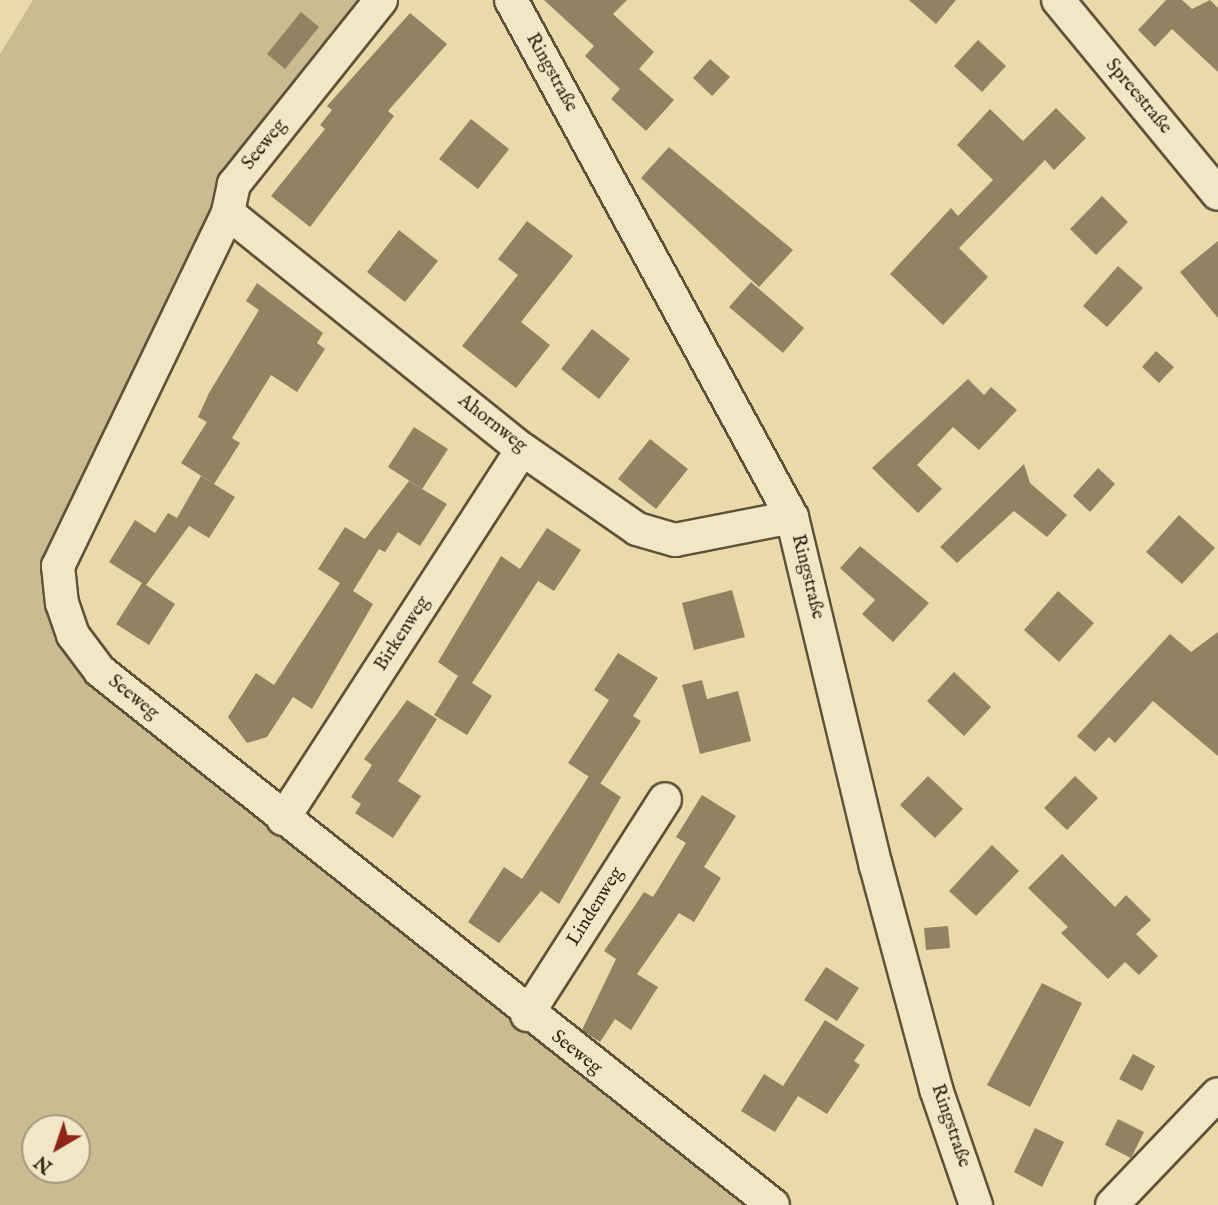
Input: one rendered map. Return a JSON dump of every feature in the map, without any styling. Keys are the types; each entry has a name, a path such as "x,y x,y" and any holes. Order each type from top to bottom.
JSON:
{"street":[{"name":"Seeweg","path":"382,0 234,184 228,213 58,566 74,635 100,671 527,1015 773,1205"},
{"name":"Ringstraße","path":"511,0 792,517 876,866 936,1088 976,1205"},
{"name":"Spreestraße","path":"1058,0 1218,194"},
{"name":"Ahornweg","path":"228,213 522,449 637,529 675,540 792,517"},
{"name":"Birkenweg","path":"283,820 522,449"},
{"name":"Lindenweg","path":"527,1015 664,799"},
{"path":"1112,1205 1218,1094"}],"shaded area":[{"path":"33,0 361,0 220,176 211,208 46,563 90,682 748,1205 0,1205 0,54"}],"building":[{"path":"544,0 627,0 613,14 654,52 639,69 674,100 646,131 611,99 620,89 585,56 594,46"},
{"path":"909,0 956,0 936,24"},
{"path":"1166,0 1182,0 1192,9 1210,0 1218,8 1218,72 1172,29 1155,47 1138,30"},
{"path":"301,12 319,27 285,69 267,54"},
{"path":"410,13 447,44 388,111 394,116 310,227 271,196 325,129 320,125 332,110 327,106"},
{"path":"978,40 1006,66 982,92 954,66"},
{"path":"710,59 730,77 712,96 693,78"},
{"path":"1056,108 1086,138 1054,170 1045,160 959,248 988,277 943,325 890,274 951,208 958,216 993,180 957,145 990,109 1023,141"},
{"path":"471,119 509,149 478,189 439,159"},
{"path":"669,147 793,250 759,287 641,178"},
{"path":"1102,196 1128,222 1096,255 1070,229"},
{"path":"527,221 573,256 521,322 550,345 516,388 462,346 518,275 498,259"},
{"path":"399,230 438,261 405,302 367,272"},
{"path":"1218,241 1218,318 1180,272"},
{"path":"1118,266 1143,288 1107,327 1083,306"},
{"path":"751,282 804,328 783,353 729,307"},
{"path":"257,283 323,333 317,343 325,349 297,392 271,375 232,438 240,443 214,484 181,463 207,422 198,417 209,393 259,310 246,301"},
{"path":"592,329 630,359 599,399 561,369"},
{"path":"1156,351 1174,367 1159,383 1142,367"},
{"path":"968,379 984,395 991,387 1017,410 979,450 953,427 917,465 942,489 918,513 872,468"},
{"path":"414,427 448,449 422,489 388,467"},
{"path":"650,439 688,469 656,509 618,479"},
{"path":"1024,464 1030,483 1067,515 1047,537 1014,511 957,563 940,547"},
{"path":"1098,468 1115,484 1090,512 1073,496"},
{"path":"201,476 235,497 209,538 189,526 146,585 175,604 149,645 116,624 142,583 109,562 135,520 155,533 168,513 177,518"},
{"path":"409,481 447,504 420,546 398,532 385,552 379,549 353,591 373,604 312,709 293,697 267,737 247,743 228,717 256,673 274,685 340,583 318,569 345,527 365,539"},
{"path":"1179,515 1215,548 1182,584 1146,552"},
{"path":"547,528 581,550 554,591 538,581 472,683 492,696 467,735 434,715 458,676 438,662 501,556 520,569"},
{"path":"860,546 929,603 893,642 862,614 875,600 840,568"},
{"path":"732,590 745,637 694,650 682,603"},
{"path":"1058,591 1094,623 1059,662 1024,630"},
{"path":"1218,632 1218,756 1153,701 1115,743 1109,737 1095,752 1077,736 1170,634 1191,652"},
{"path":"618,653 658,678 633,716 641,721 600,784 568,763 609,700 594,690"},
{"path":"954,672 991,707 964,736 927,701"},
{"path":"702,680 707,699 738,691 751,741 700,754 682,685"},
{"path":"407,700 437,719 398,781 421,796 393,838 355,813 361,804 351,797 372,765 364,759"},
{"path":"589,776 621,797 559,904 541,891 499,943 468,922 504,867 522,879"},
{"path":"928,776 963,809 935,838 900,805"},
{"path":"1075,776 1098,798 1067,830 1044,808"},
{"path":"702,795 736,816 704,867 721,878 694,922 679,913 637,974 658,987 631,1030 615,1019 600,1042 582,1030 616,959 604,951 644,892 653,897 686,843 676,837"},
{"path":"992,845 1019,871 976,916 949,891"},
{"path":"1062,854 1115,907 1126,895 1151,920 1136,934 1158,956 1139,975 1125,962 1108,979 1061,933 1068,927 1028,888"},
{"path":"948,926 950,948 926,950 924,928"},
{"path":"826,967 859,988 837,1021 804,1000"},
{"path":"1042,983 1082,1003 1030,1107 987,1085"},
{"path":"825,1020 865,1045 854,1061 860,1065 827,1114 798,1096 775,1132 741,1111 764,1074 783,1086"},
{"path":"1133,1054 1155,1066 1142,1091 1119,1079"},
{"path":"1118,1119 1144,1132 1131,1158 1105,1145"},
{"path":"1035,1128 1064,1142 1042,1187 1014,1172"}]}
